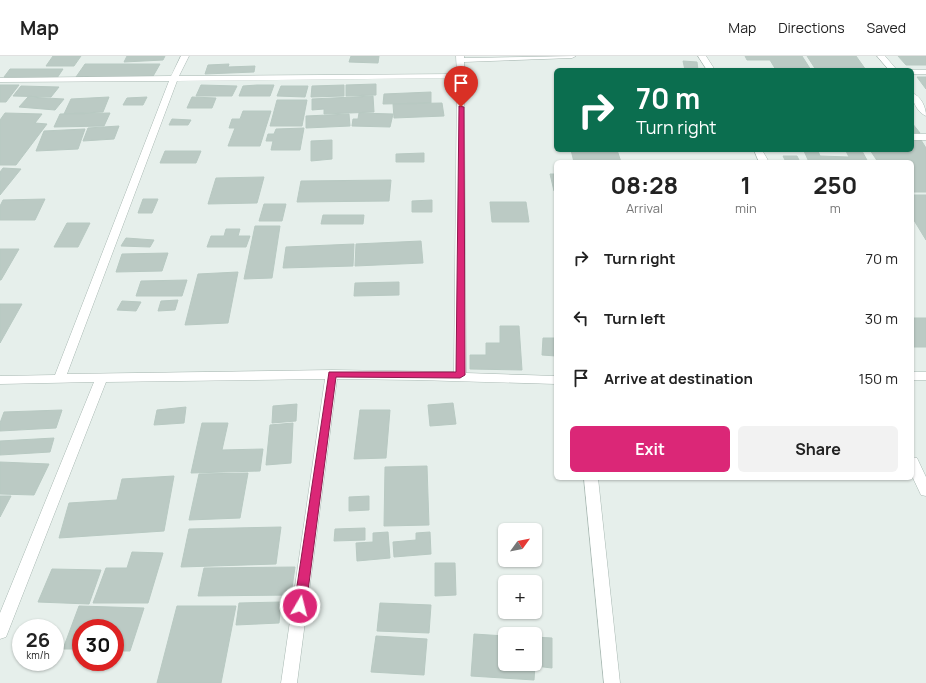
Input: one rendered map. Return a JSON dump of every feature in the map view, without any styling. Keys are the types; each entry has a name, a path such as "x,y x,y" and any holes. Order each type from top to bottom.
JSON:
{"street":[{"path":"60,378 174,79 185,56"},
{"path":"460,375 460,58 572,56"},
{"path":"702,56 710,68"},
{"path":"881,56 891,68"},
{"path":"914,72 926,72"},
{"path":"0,80 461,76"},
{"path":"914,98 926,113"},
{"path":"914,137 926,138"},
{"path":"289,683 332,374"},
{"path":"0,380 332,374 460,375 554,380"},
{"path":"914,376 926,376"},
{"path":"0,632 101,379"},
{"path":"914,466 926,491"},
{"path":"591,480 612,683"}],"building":[{"path":"53,56 81,56 74,66 46,66"},
{"path":"127,56 165,56 163,60 124,62"},
{"path":"351,56 379,56 378,63 349,62"},
{"path":"745,56 802,56 810,68 775,68 770,60 747,60"},
{"path":"807,56 856,56 865,68 815,68"},
{"path":"898,56 926,56 926,65 906,65"},
{"path":"683,61 697,62 698,68 685,68"},
{"path":"85,64 160,64 152,78 76,77"},
{"path":"229,64 228,67 255,66 254,72 205,74 208,65"},
{"path":"10,69 63,69 57,78 4,77"},
{"path":"917,77 926,77 926,89"},
{"path":"376,84 376,95 346,96 346,85"},
{"path":"0,85 19,85 6,102 0,102"},
{"path":"201,85 237,86 232,96 196,96"},
{"path":"274,85 270,96 239,96 243,86"},
{"path":"344,85 344,96 311,97 312,86"},
{"path":"21,86 59,87 51,97 13,96"},
{"path":"281,86 308,86 305,97 277,96"},
{"path":"431,92 431,103 383,104 384,94"},
{"path":"373,96 374,112 324,114 324,109 312,110 312,99"},
{"path":"28,97 64,99 55,110 19,107"},
{"path":"109,97 103,112 64,114 71,99"},
{"path":"147,97 143,105 123,105 127,98"},
{"path":"192,97 216,98 212,108 187,108"},
{"path":"277,100 307,100 302,126 270,126"},
{"path":"442,103 444,116 394,118 393,104"},
{"path":"243,111 271,111 260,146 228,146 235,128 229,128 232,119 240,119"},
{"path":"5,113 42,114 35,123 47,124 16,165 0,165 0,120"},
{"path":"110,113 104,126 54,127 60,114"},
{"path":"359,113 393,114 390,127 352,126 353,119 358,119"},
{"path":"349,114 350,126 306,128 306,116"},
{"path":"172,119 191,120 188,125 169,125"},
{"path":"119,126 114,139 83,141 88,128"},
{"path":"914,126 920,133 914,133"},
{"path":"304,128 300,150 271,150 273,141 266,141 268,134 274,134 276,129"},
{"path":"85,129 78,149 36,151 44,131"},
{"path":"332,140 332,159 311,161 311,141"},
{"path":"914,140 921,140 926,148 926,192 914,192 914,160 877,160 871,152 914,152"},
{"path":"165,151 201,151 196,163 160,163"},
{"path":"572,152 618,152 620,160 574,160"},
{"path":"804,152 818,152 820,156 849,157 846,152 863,152 867,160 808,160"},
{"path":"424,153 424,162 396,162 396,154"},
{"path":"783,156 797,156 799,160 785,160"},
{"path":"3,168 21,169 0,195 0,172"},
{"path":"550,174 554,174 554,191"},
{"path":"264,177 257,203 208,204 216,178"},
{"path":"391,180 389,201 297,202 301,181"},
{"path":"914,195 926,195 926,240 914,220"},
{"path":"45,199 35,220 0,220 0,206 3,200"},
{"path":"143,199 158,199 152,213 138,213"},
{"path":"432,200 432,212 412,212 412,201"},
{"path":"490,202 526,202 529,222 492,222"},
{"path":"264,204 286,204 282,221 259,221"},
{"path":"323,215 364,215 363,224 321,224"},
{"path":"67,223 90,223 78,247 54,247"},
{"path":"255,226 280,226 272,278 244,279"},
{"path":"226,229 240,229 238,236 250,236 246,247 207,247 211,236 224,236"},
{"path":"126,238 154,240 150,247 121,246"},
{"path":"421,241 423,263 355,266 356,244"},
{"path":"354,244 353,266 283,268 286,247"},
{"path":"0,249 19,249 1,280 0,280"},
{"path":"168,253 162,271 116,272 122,254"},
{"path":"238,272 228,323 185,325 198,274"},
{"path":"187,280 182,296 136,296 141,281"},
{"path":"399,282 399,295 354,296 355,283"},
{"path":"178,300 175,310 158,311 161,301"},
{"path":"122,301 141,302 136,311 117,310"},
{"path":"0,304 22,304 0,343"},
{"path":"914,318 926,318 926,347 914,347"},
{"path":"500,326 519,326 522,370 470,369 470,355 486,355 486,343 500,343"},
{"path":"543,338 554,338 554,356 542,355"},
{"path":"453,403 456,424 430,426 428,405"},
{"path":"297,404 296,421 272,423 273,406"},
{"path":"186,407 184,423 154,425 157,410"},
{"path":"62,410 56,428 0,431 0,423 4,412"},
{"path":"360,410 390,410 386,458 354,459"},
{"path":"202,423 228,423 222,450 263,449 260,471 191,473"},
{"path":"293,423 291,463 266,465 270,425"},
{"path":"54,438 50,452 0,455 0,441"},
{"path":"0,462 49,464 34,495 0,494"},
{"path":"427,466 429,525 384,526 385,467"},
{"path":"248,473 240,518 189,520 199,474"},
{"path":"174,476 164,531 59,538 69,503 117,500 122,479"},
{"path":"0,496 11,496 0,517"},
{"path":"369,496 369,510 349,511 349,497"},
{"path":"281,527 276,564 181,567 189,529"},
{"path":"365,528 365,540 334,541 335,529"},
{"path":"388,532 390,558 357,561 356,543 373,542 373,533"},
{"path":"430,532 431,554 394,557 393,542 416,540 416,533"},
{"path":"132,552 163,553 148,603 93,603 106,568 127,568"},
{"path":"435,563 455,563 456,595 435,596"},
{"path":"295,567 291,595 198,596 204,568"},
{"path":"52,569 101,570 89,604 38,602"},
{"path":"281,602 279,623 236,625 239,603"},
{"path":"380,603 431,605 429,633 377,631"},
{"path":"79,606 144,608 130,651 124,651 124,619 74,619"},
{"path":"177,606 236,606 221,683 157,683"},
{"path":"72,625 72,649 64,649"},
{"path":"474,634 498,636 498,671 535,671 534,680 471,676"},
{"path":"376,636 427,639 424,675 371,672"},
{"path":"542,637 552,638 552,668 542,667"}],"route":[{"path":"300,606 332,374 460,375 461,107"}]}
